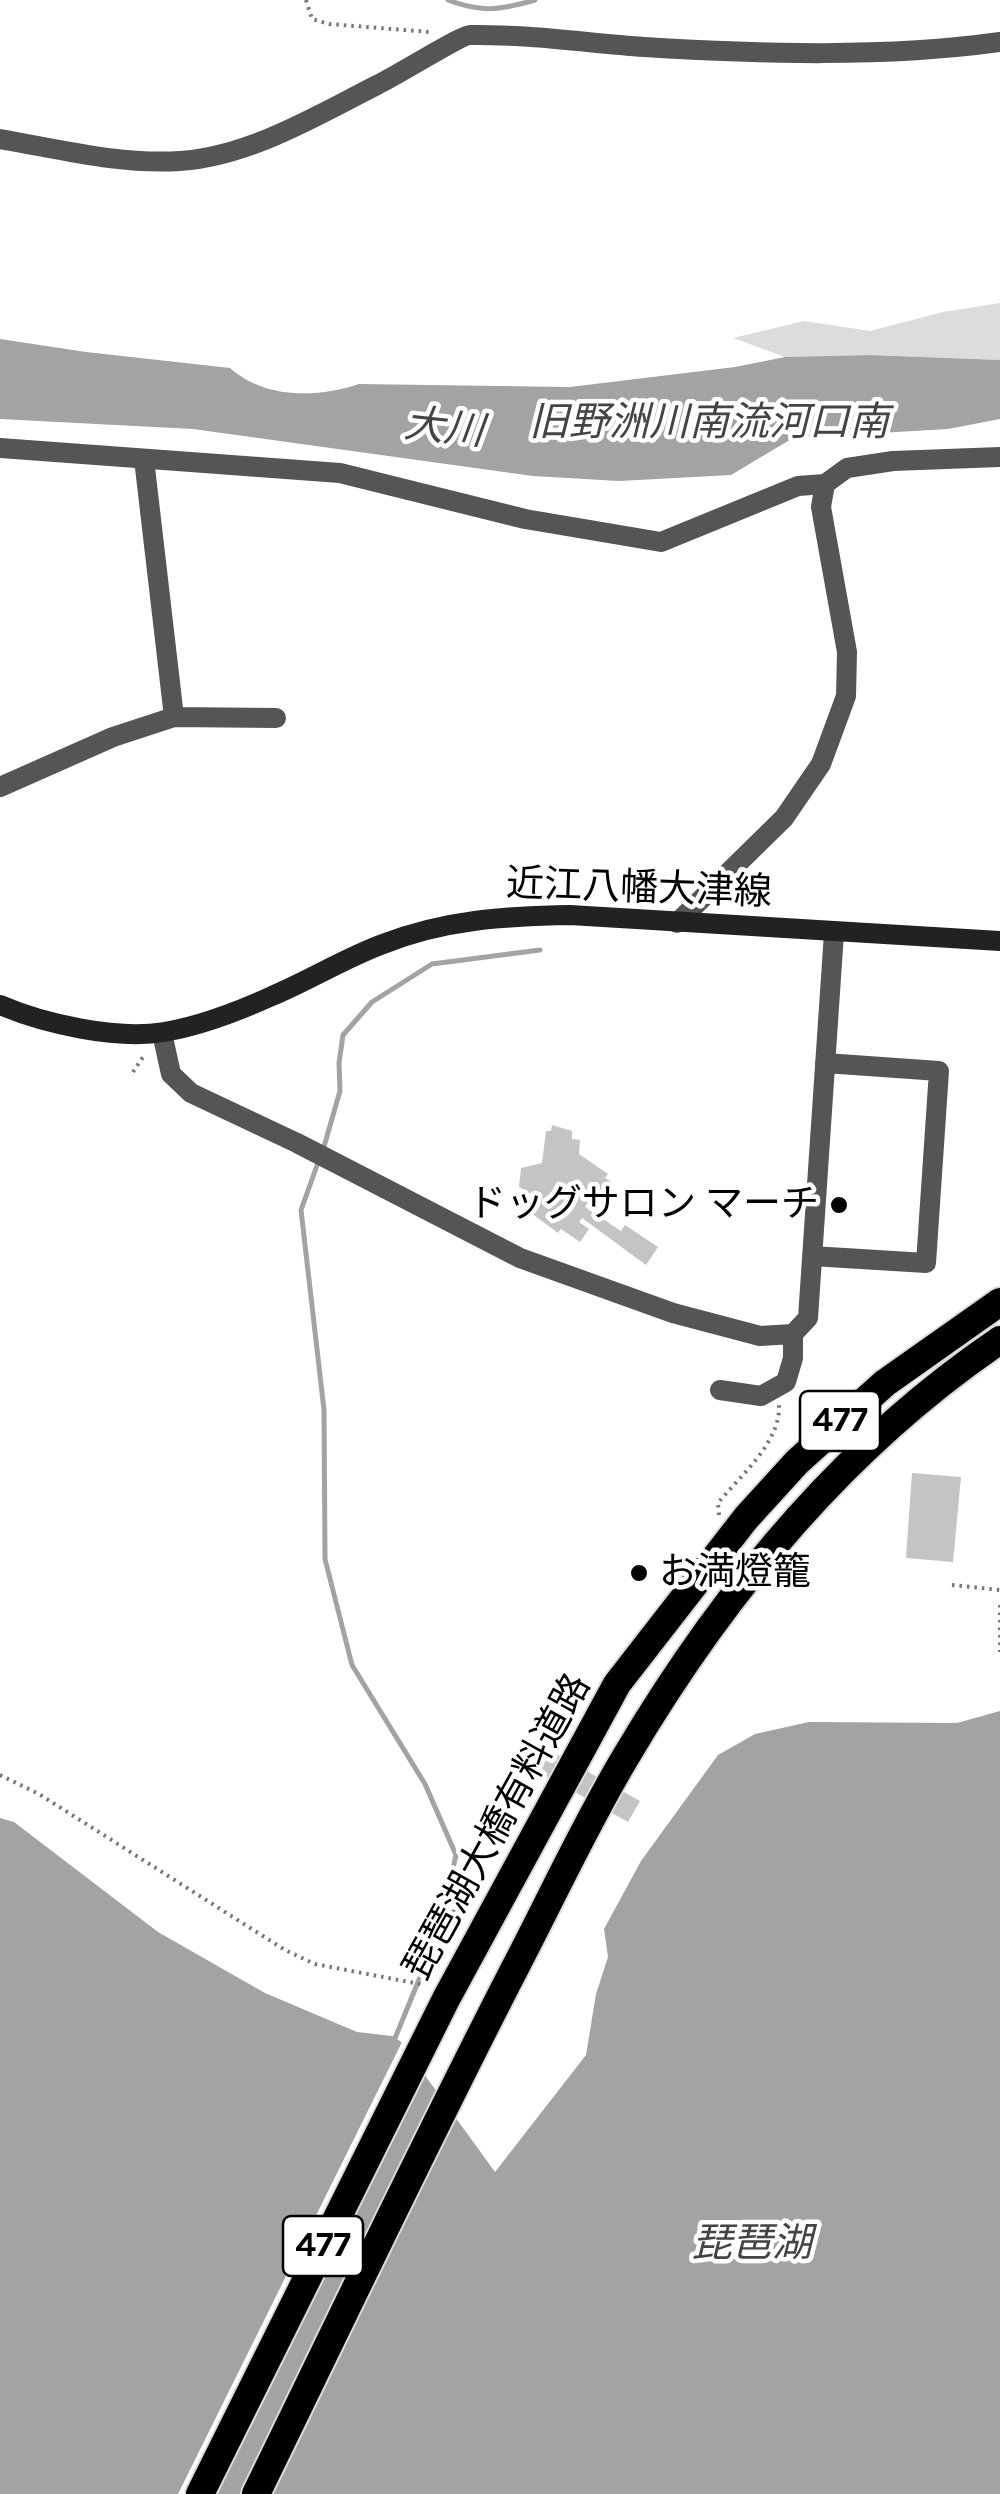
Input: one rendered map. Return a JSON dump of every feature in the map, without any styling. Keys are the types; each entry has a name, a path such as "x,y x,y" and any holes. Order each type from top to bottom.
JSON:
{"highway":[{"name":"琵琶湖大橋有料道路","path":"200,2494 436,1992 617,1684 736,1531 797,1462 885,1383 1000,1302"},
{"name":"琵琶湖大橋有料道路","path":"256,2494 488,2020 624,1758 706,1633 757,1565 846,1466 906,1409 1000,1340"}],"main road":[{"name":"近江八幡大津線","path":"0,1006 58,1024 110,1032 162,1033 272,996 382,944 474,918 570,915 1000,941"}],"street":[{"path":"0,139 107,158 183,161 207,156 296,128 413,68 464,35 650,47 826,52 954,49 1000,42"},
{"path":"0,448 340,473 526,519 661,542 798,486 824,484 847,468 893,460 1000,457"},
{"path":"144,458 174,717"},
{"path":"677,922 784,818 822,764 846,696 846,652 821,507 824,484"},
{"path":"0,788 113,737 174,717 276,718"},
{"path":"720,1390 761,1396 786,1382 794,1334 808,1318 834,933"},
{"path":"162,1033 171,1074 191,1093 298,1143 520,1258 673,1313 760,1336 794,1334"},
{"path":"812,1256 926,1263 939,1070 825,1063"}],"path":[{"path":"306,0 312,19 329,24 464,35"},
{"path":"133,1072 145,1054"},
{"path":"720,1516 718,1503 780,1418 778,1390"},
{"path":"952,1585 1000,1590"},
{"path":"1000,1604 1000,1652"},
{"path":"0,1775 40,1794 285,1950 315,1964 409,1981 436,1992 451,1941 458,1880 469,1862 480,1855"}],"shaded area":[{"path":"1000,303 1000,360 870,355 785,357 733,338 804,321 870,331 943,312"}],"water":[{"name":"旧野洲川南流河口南","path":"0,339 230,368 259,386 292,393 326,392 359,384 570,387 785,357 870,355 1000,360 1000,419 948,429 793,438 731,475 619,481 533,476 193,429 0,419"},
{"name":"琵琶湖","path":"1000,1711 1000,2494 0,2494 0,1818 14,1822 158,1932 265,1993 357,2032 392,2036 400,2041 495,2172 586,2055 596,1994 608,1957 604,1929 641,1861 718,1755 755,1734 809,1722 957,1723"}],"pier":[{"path":"404,2038 426,2068 214,2494 178,2494"}],"building":[{"path":"552,1125 572,1131 572,1139 580,1140 579,1154 608,1174 605,1178 613,1183 596,1207 588,1202 585,1207 621,1231 625,1225 658,1247 646,1265 582,1218 579,1222 589,1229 580,1242 561,1229 558,1233 527,1210 536,1197 519,1187 521,1168 542,1163 546,1131 551,1131"},
{"path":"912,1473 961,1477 953,1562 906,1558"},
{"path":"551,1751 640,1801 628,1822 539,1772"}],"waterway":[{"path":"448,0 491,9 535,0"},
{"path":"323,1150 340,1091 343,1035 372,1002 432,964 540,950"},
{"path":"319,1160 301,1210 324,1410 325,1559 352,1665 425,1784 456,1855 439,1931 393,2043"}],"place":[{"name":"ドッグサロン マーチ","path":"839,1205"},
{"name":"お満燈籠","path":"639,1573"}],"water label":[{"name":"大川","path":"444,429"}]}
